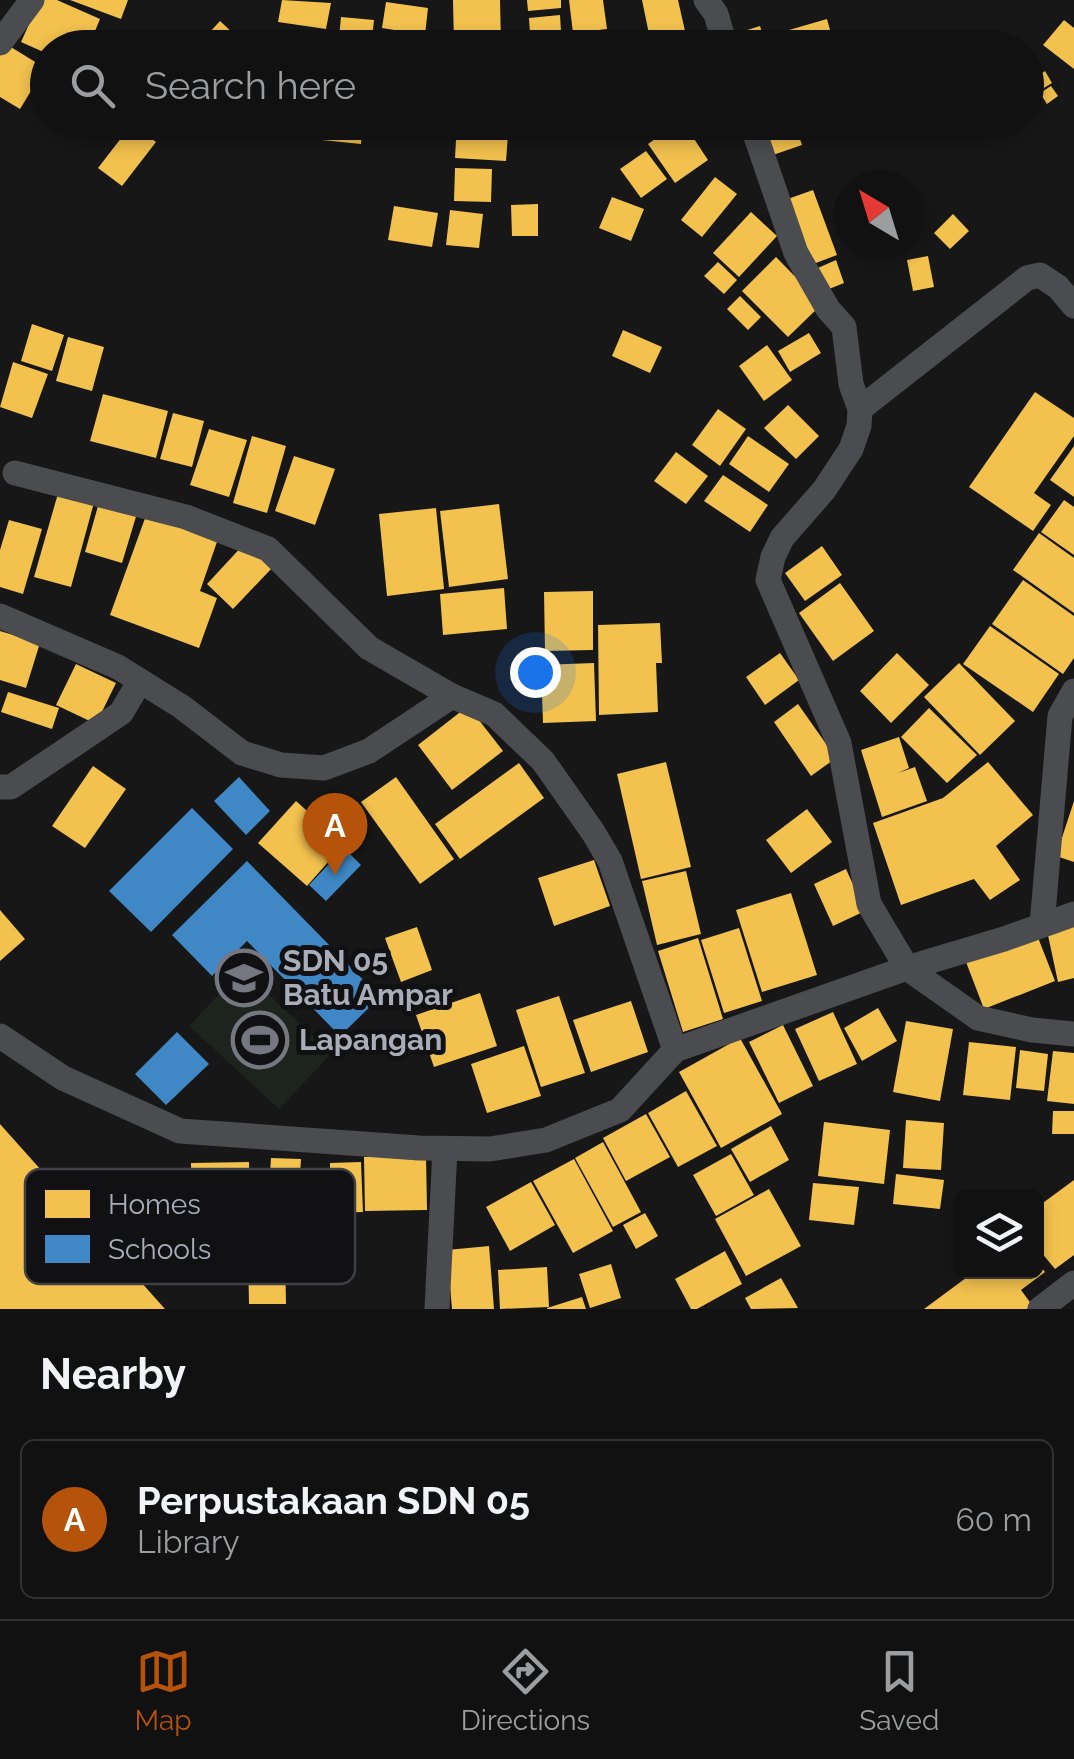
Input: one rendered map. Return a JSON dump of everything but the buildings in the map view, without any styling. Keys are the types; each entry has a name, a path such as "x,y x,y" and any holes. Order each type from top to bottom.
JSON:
{"street":[{"path":"0,43 32,0"},
{"path":"706,0 721,30"},
{"path":"757,140 796,253 828,309 844,327 850,384 860,409 851,449 824,490 782,538 768,580 840,744 868,904 907,968 978,1018 1074,1034"},
{"path":"860,409 1027,278 1040,275 1058,287 1074,306"},
{"path":"15,473 186,517 268,549 369,648 452,696 494,714 543,761 610,861 675,1050"},
{"path":"0,616 118,666 182,707 242,753 280,766 324,768 369,751 452,696"},
{"path":"0,788 12,787 120,713 140,680"},
{"path":"1042,924 1060,716 1074,691"},
{"path":"0,1036 63,1078 180,1131 490,1149 546,1140 620,1110 675,1050 1074,914"},
{"path":"437,1309 445,1148"},
{"path":"1040,1309 1074,1283"}],"shaded area":[{"name":"Lapangan","path":"242,970 332,1053 279,1109 189,1026"}],"place":[{"name":"Perpustakaan SDN 05","path":"335,875"},
{"name":"SDN 05 Batu Ampar","path":"244,978"},
{"name":"Lapangan","path":"260,1040"}]}
